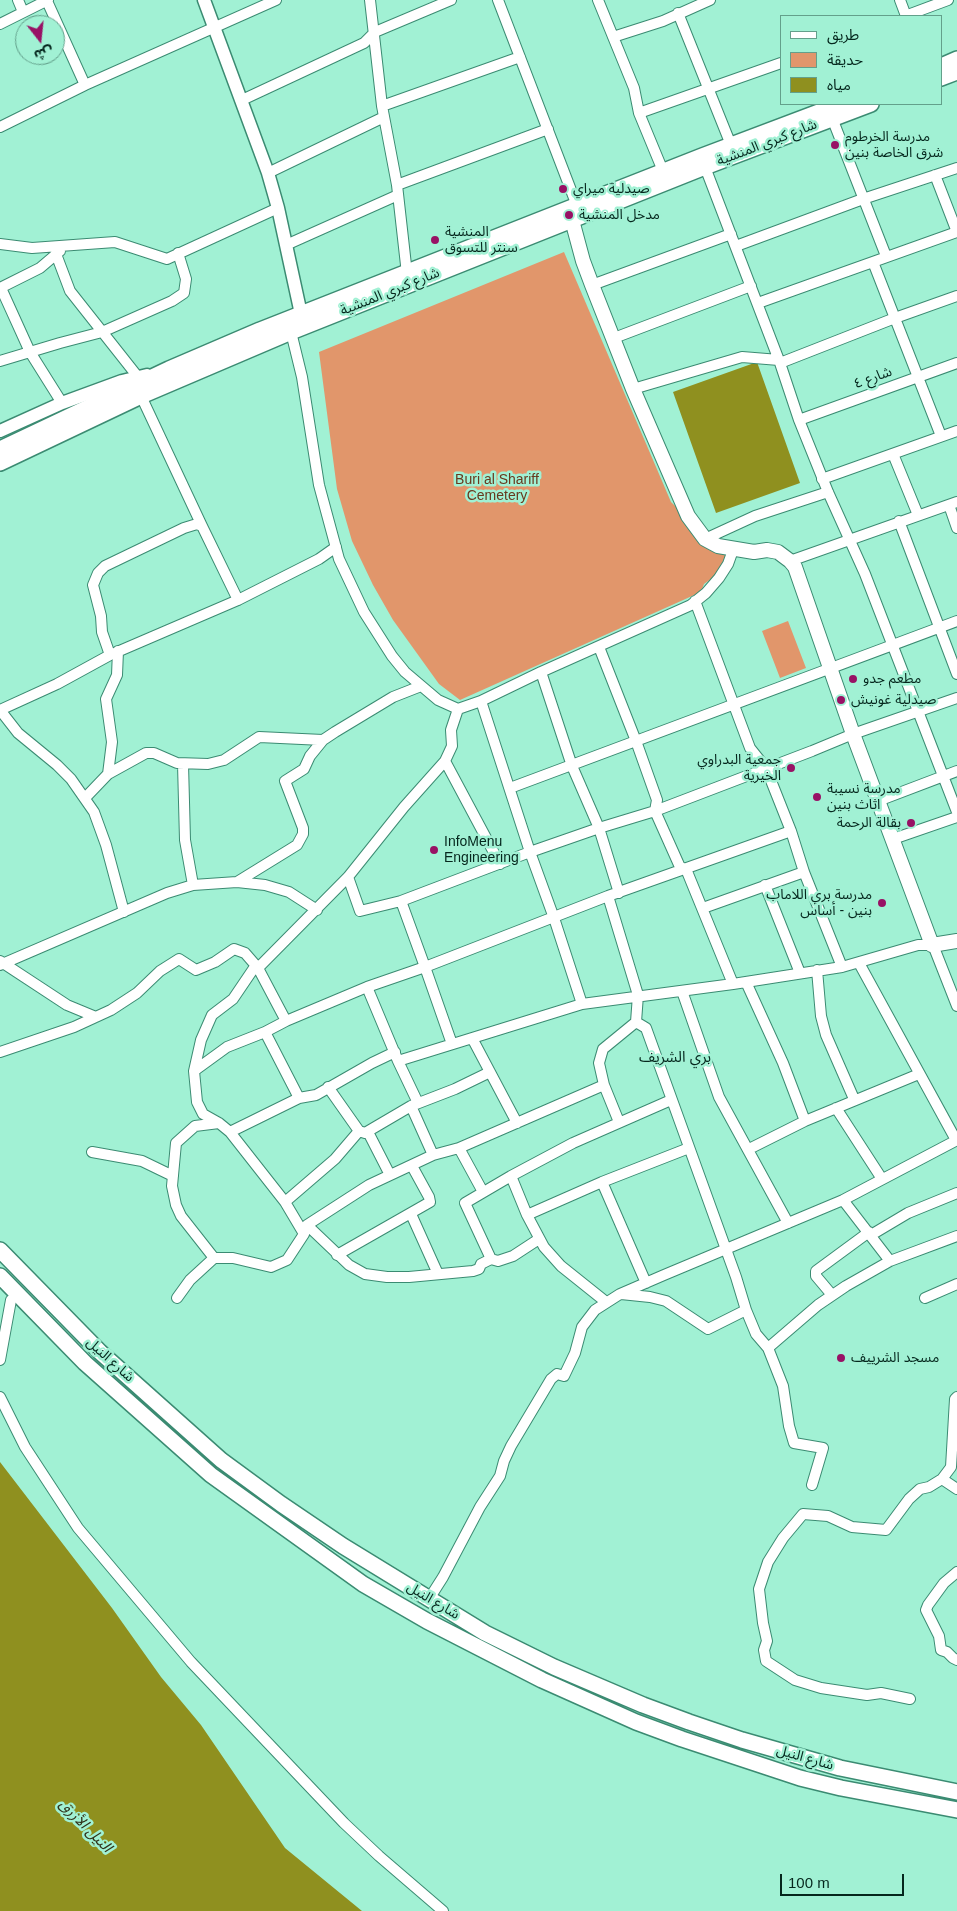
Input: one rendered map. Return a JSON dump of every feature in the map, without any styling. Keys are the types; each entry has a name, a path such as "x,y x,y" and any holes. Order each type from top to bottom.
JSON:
{"main road":[{"path":"942,66 957,59"},
{"path":"942,78 957,72"},
{"name":"شارع كبري المنشية","path":"0,463 141,396 575,213 663,171 837,105"},
{"name":"شارع كبري المنشية","path":"0,449 169,370 300,314 705,167 868,105"},
{"path":"575,213 583,261 592,285 682,505 695,528 705,539 718,546 733,550 754,552 767,550 778,552 790,561 801,585 928,942"},
{"path":"754,552 786,566 796,593 807,604"},
{"path":"928,942 957,932"},
{"path":"928,942 957,941"},
{"name":"شارع النيل","path":"0,1250 100,1352 222,1460 281,1504 364,1560 485,1632 554,1667 643,1705 742,1740 840,1768 957,1792"},
{"name":"شارع النيل","path":"0,1276 85,1362 211,1474 354,1578 476,1648 636,1722 690,1742 800,1778 841,1788 957,1810"},
{"path":"63,1341 74,1337 78,1330"},
{"path":"85,1362 86,1358 92,1353 100,1352"},
{"path":"332,1561 342,1555 343,1546"},
{"path":"354,1578 359,1564 364,1560"}],"street":[{"path":"18,0 23,12"},
{"path":"0,24 48,0 85,86"},
{"path":"204,0 268,172 278,208 300,314"},
{"path":"0,127 85,86 276,0"},
{"path":"370,0 382,106 397,190 407,274"},
{"path":"242,100 364,43 374,32 451,0"},
{"path":"498,0 548,129 575,213"},
{"path":"598,0 634,88 639,113 663,171"},
{"path":"613,37 663,21 710,0"},
{"path":"900,0 905,15"},
{"path":"908,15 948,0"},
{"path":"678,13 731,145"},
{"path":"382,106 520,57"},
{"path":"639,113 709,90 780,63"},
{"path":"268,172 384,117"},
{"path":"832,118 886,256"},
{"path":"286,245 397,190 548,129"},
{"path":"705,167 758,303 822,479 865,574 957,812"},
{"path":"736,246 863,199 957,168"},
{"path":"758,303 957,232 935,175"},
{"path":"0,244 32,248 115,242 167,259 278,208"},
{"path":"592,285 731,234"},
{"path":"62,403 30,352 1,288 40,268 66,246"},
{"path":"0,361 102,332 172,301 184,293 186,279 178,253"},
{"path":"56,254 70,291 138,377"},
{"path":"873,262 940,436"},
{"path":"614,338 751,286"},
{"path":"633,389 742,356 779,361 957,296"},
{"path":"291,332 302,377 319,485 339,558 364,612 392,656 405,672 438,700 458,709 481,701 541,672 672,615 706,594 728,564 733,550"},
{"name":"شارع ٤","path":"799,420 957,363"},
{"path":"0,431 62,403 122,381 169,370"},
{"path":"141,396 238,600"},
{"path":"822,479 957,430"},
{"path":"893,454 918,515"},
{"path":"705,539 755,516 828,492"},
{"path":"790,561 953,503 957,528"},
{"path":"899,521 957,674"},
{"path":"108,774 112,742 106,698 117,675 114,653 102,632 101,616 93,585 98,573 104,566 184,528 198,524 202,526"},
{"path":"124,912 100,827 85,798 57,765 18,733 0,710 57,684 114,653 238,600 319,559 336,547"},
{"path":"695,601 750,748 766,768 791,831 804,872 842,967"},
{"path":"510,788 735,706 830,668 957,621"},
{"path":"599,647 657,800 655,811 680,867 686,869 733,984"},
{"path":"541,672 572,766 599,828 619,893"},
{"path":"237,882 297,844 303,834 303,828 285,781 304,769 310,756 323,740 393,698 421,686"},
{"path":"348,877 360,911 401,901 530,852 655,811 853,734 957,698"},
{"path":"481,701 582,1004"},
{"path":"458,709 451,730 452,746 445,761 404,807 348,877 317,910 257,967 233,999 212,1015 201,1040 194,1071 199,1109 202,1114 219,1123 230,1132 306,1230 349,1265 365,1274 409,1277 462,1273 479,1269 482,1264 491,1259 498,1261 513,1256 540,1239"},
{"path":"85,798 108,774 146,752 154,753 183,764 208,764 224,760 259,737 323,740"},
{"path":"445,761 500,864"},
{"path":"183,764 185,840 193,885"},
{"path":"878,801 957,771"},
{"path":"892,840 957,817"},
{"path":"194,1071 227,1046 265,1032 286,1021 367,987 425,967 608,896 791,831"},
{"path":"703,908 804,872"},
{"path":"1,963 167,893 193,885 237,882 265,885 284,890 317,910"},
{"path":"765,885 800,973"},
{"path":"608,896 638,996 636,1022 603,1049 599,1063 604,1085 620,1122"},
{"path":"401,901 452,1044"},
{"path":"230,1132 299,1098 316,1095 328,1087 396,1057 452,1044 582,1004 842,967 928,942 957,1006"},
{"path":"0,1052 74,1027 125,1002 160,971 179,959 196,970 215,962 234,950 245,953 257,967 286,1021"},
{"path":"1,963 67,1005 96,1017"},
{"path":"429,1599 500,1476 511,1446 551,1379 557,1374 564,1376 575,1353 586,1320 595,1310 620,1294 843,1200 957,1140 859,963"},
{"path":"817,970 821,1016 826,1035 854,1099"},
{"path":"746,982 805,1121"},
{"path":"367,987 415,1104 433,1155"},
{"path":"682,991 719,1097 788,1223"},
{"path":"636,1022 646,1028 746,1310 756,1334 768,1348 785,1393 794,1443 823,1448 812,1485"},
{"path":"265,1032 299,1098"},
{"path":"472,1038 517,1123"},
{"path":"285,1202 336,1159 352,1138 415,1104 455,1089 490,1072"},
{"path":"749,1149 854,1099 920,1074"},
{"path":"177,1298 190,1280 214,1258 233,1258 271,1267 287,1260 306,1230 368,1185 433,1155 459,1148 604,1085"},
{"path":"328,1087 364,1132 390,1175"},
{"path":"491,1259 465,1205 466,1201 573,1143 671,1100"},
{"path":"836,1108 882,1179"},
{"path":"214,1258 181,1216 176,1205 172,1186 176,1143 195,1126 219,1123"},
{"path":"459,1148 482,1192"},
{"path":"527,1215 602,1182 689,1148"},
{"path":"92,1152 142,1160 173,1176"},
{"path":"337,1255 430,1202 412,1166"},
{"path":"511,1176 527,1215 551,1256 606,1302"},
{"path":"602,1182 646,1283"},
{"path":"832,1295 816,1276 816,1271 870,1234 908,1213 956,1197"},
{"path":"843,1200 890,1262"},
{"path":"411,1214 438,1274"},
{"path":"768,1348 832,1295 890,1262 957,1236"},
{"path":"925,1298 957,1284"},
{"path":"620,1294 650,1297 666,1302 708,1328 746,1310"},
{"path":"0,1360 11,1300 17,1295"},
{"path":"0,1397 25,1447 78,1528 191,1662 344,1823 443,1911"},
{"path":"910,1699 881,1693 867,1695 821,1688 795,1680 766,1661 764,1650 767,1641 759,1589 768,1562 783,1538 803,1514 828,1516 852,1527 886,1530 909,1499 920,1489 929,1487 942,1479 951,1467 955,1399 957,1397"},
{"path":"942,1479 957,1489"},
{"path":"957,1572 944,1583 926,1610 939,1636 941,1650 948,1652 957,1660"}],"green space":[{"name":"Buri al Shariff Cemetery","path":"564,252 671,502 733,563 704,584 701,592 460,700 439,684 393,620 373,585 352,541 337,489 319,352"},
{"path":"788,621 806,668 780,678 762,631"}],"water":[{"path":"757,362 800,483 716,513 673,392"},
{"name":"النيل الأزرق","path":"0,1462 112,1608 161,1677 201,1725 285,1848 362,1911 0,1911"}],"place":[{"name":"مدرسة الخرطوم شرق الخاصة بنين","path":"835,145"},
{"name":"صيدلية ميراي","path":"563,189"},
{"name":"مدخل المنشية","path":"569,215"},
{"name":"المنشية سنتر للتسوق","path":"435,240"},
{"name":"مطعم جدو","path":"853,679"},
{"name":"صيدلية غونيش","path":"841,700"},
{"name":"جمعية البدراوي الخيرية","path":"791,768"},
{"name":"مدرسة نسيبة اثاث بنين","path":"817,797"},
{"name":"بقالة الرحمة","path":"911,823"},
{"name":"InfoMenu Engineering","path":"434,850"},
{"name":"مدرسة بري اللاماب بنين - أساس","path":"882,903"},
{"name":"مسجد الشرييف","path":"841,1358"}],"district":[{"name":"بري الشريف","path":"675,1058"}]}
